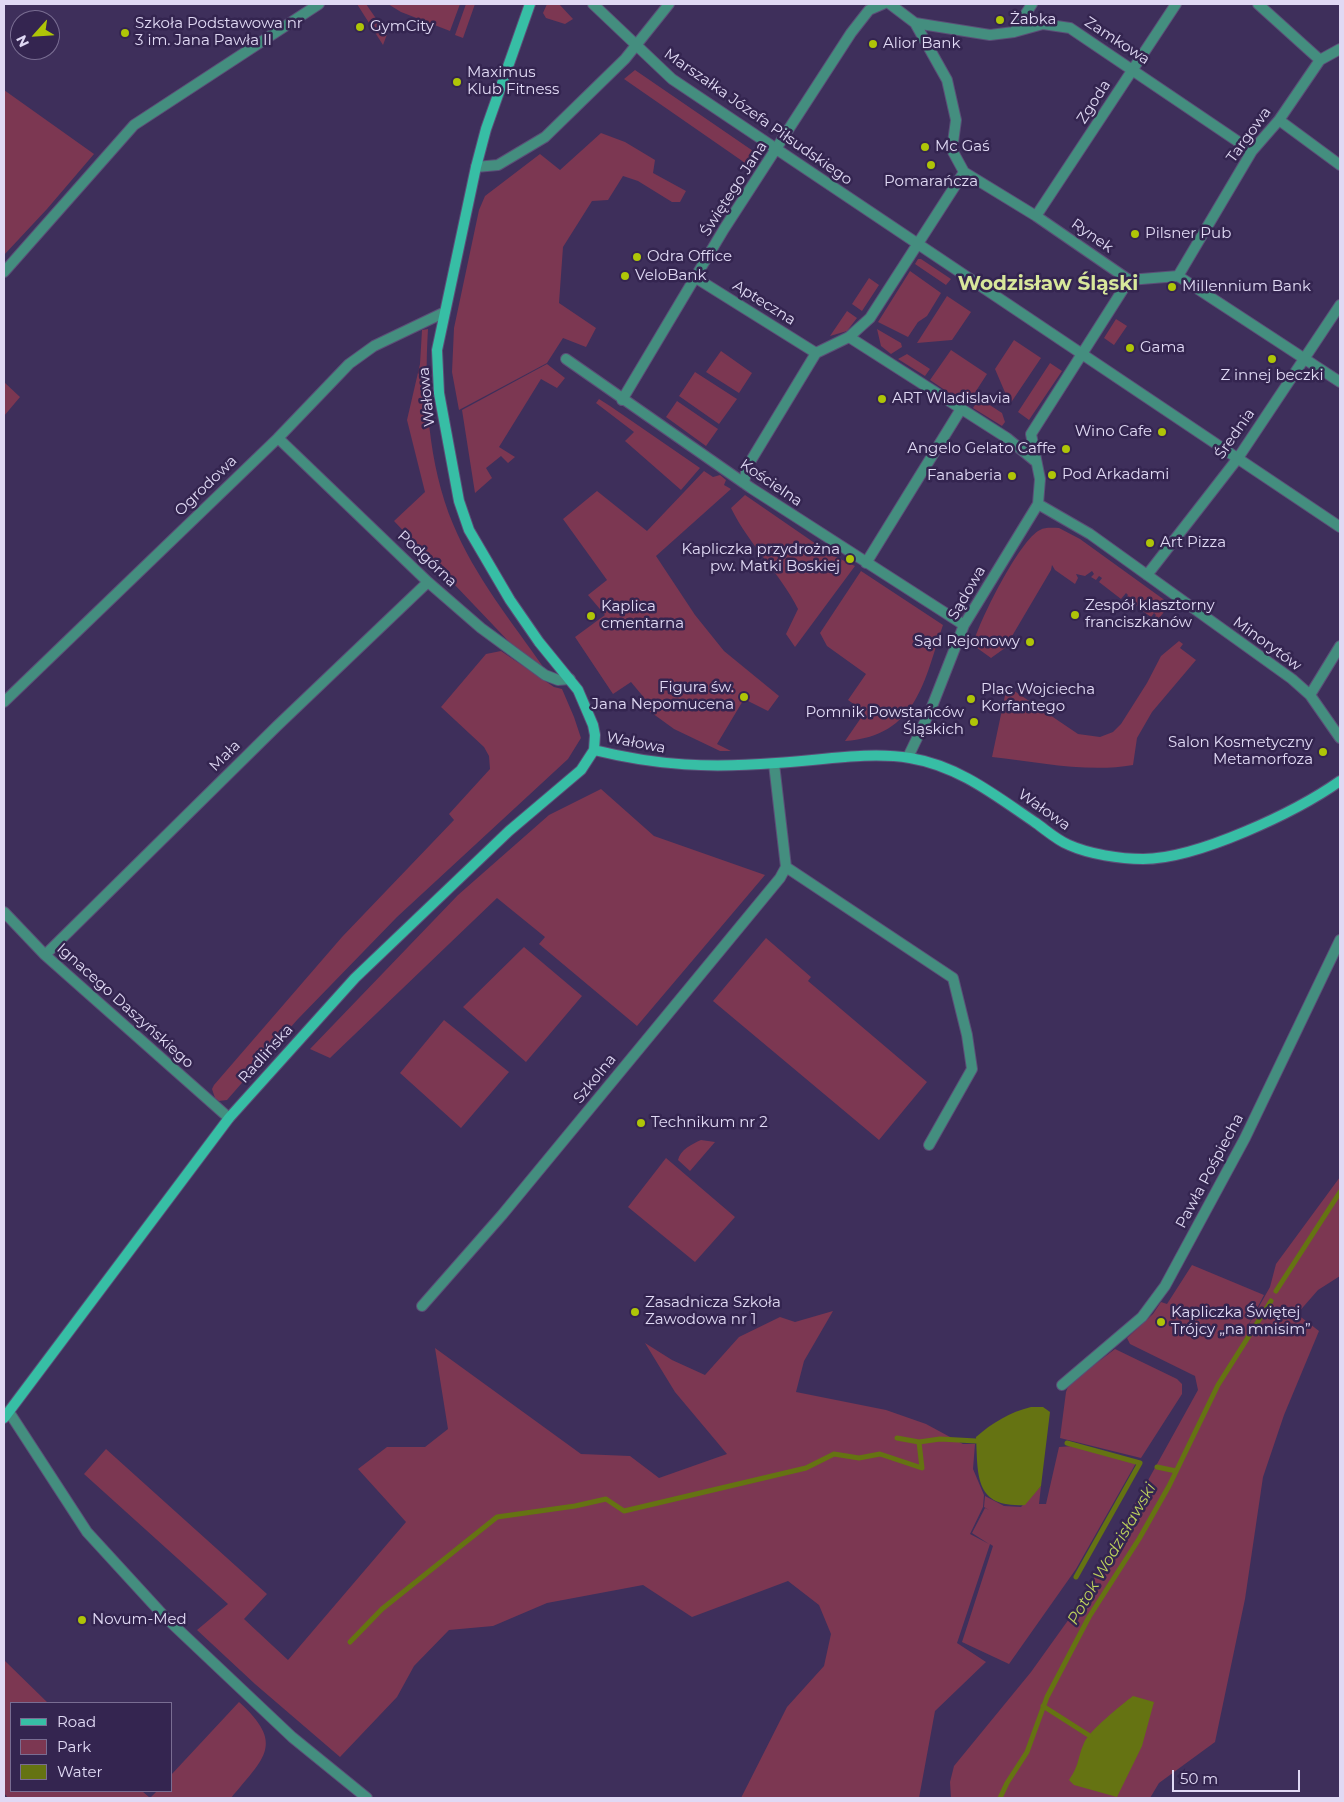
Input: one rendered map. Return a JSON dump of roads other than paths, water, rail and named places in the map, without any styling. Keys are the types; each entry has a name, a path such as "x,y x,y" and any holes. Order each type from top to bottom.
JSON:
{"street":[{"path":"4,272 134,125 319,4"},
{"name":"Wałowa","path":"530,4 486,129 476,167 443,313 437,350 439,393 464,516 486,562 539,642 570,679 593,725 595,735 594,750 657,763 685,766 774,764 867,757 908,758 949,768 989,790 1068,845 1100,853 1143,859 1206,846 1256,827 1310,801 1340,781"},
{"name":"Marszałka Józefa Piłsudskiego","path":"593,4 635,46 672,79 918,244"},
{"path":"476,167 498,165 545,137 635,46 669,4"},
{"name":"Świętego Jana","path":"622,400 724,230 778,150 859,23 869,10 883,4"},
{"path":"890,4 915,23"},
{"path":"1014,32 1032,4"},
{"name":"Zgoda","path":"1036,216 1176,4"},
{"path":"1258,4 1320,60"},
{"name":"Zamkowa","path":"915,23 990,34 1014,32 1043,24 1070,28 1252,151"},
{"name":"Rynek","path":"915,23 947,80 956,120 952,150 964,172 1036,216 1129,280"},
{"name":"Targowa","path":"1178,276 1252,151 1278,120 1320,60 1340,48"},
{"path":"1278,120 1340,165"},
{"path":"744,483 747,467 816,353 849,337 870,318 964,172"},
{"path":"918,244 1340,527"},
{"path":"1038,504 1040,479 1031,434 1129,280 1178,276 1340,382"},
{"name":"Apteczna","path":"696,278 816,353"},
{"name":"Średnia","path":"1147,575 1238,458 1340,305"},
{"name":"Ogrodowa","path":"4,702 278,438 349,364 374,346 443,313"},
{"path":"849,337 1006,438 1035,461"},
{"name":"Kościelna","path":"566,359 622,400 744,483 964,625"},
{"path":"866,563 961,409"},
{"name":"Podgórna","path":"278,438 428,582 481,628 545,675 558,680 570,679"},
{"name":"Minorytów","path":"1038,504 1090,534 1292,679 1310,695 1340,738"},
{"name":"Sądowa","path":"908,758 931,709 964,625 1038,504"},
{"name":"Mała","path":"45,955 277,726 428,582"},
{"path":"1310,695 1340,646"},
{"name":"Radlińska","path":"6,1415 229,1118 355,978 509,831 580,770 594,750"},
{"path":"774,764 786,867 953,978 967,1035 972,1069 929,1145"},
{"name":"Szkolna","path":"422,1306 502,1215 676,1007 780,878 786,867"},
{"name":"Ignacego Daszyńskiego","path":"4,912 45,955 229,1118"},
{"name":"Pawła Pośpiecha","path":"1062,1385 1142,1316 1165,1286 1261,1107 1340,940"},
{"path":"6,1415 87,1532 164,1616 292,1737 366,1798"}],"water":[{"path":"1031,1407 1043,1407 1050,1412 1041,1486 1025,1505 996,1501 988,1495 982,1486 977,1464 976,1437 1002,1419"},
{"path":"1133,1696 1154,1702 1142,1746 1117,1797 1074,1785 1069,1780 1075,1770 1087,1738 1106,1718"}],"waterway":[{"name":"Potok Wodzisławski","path":"1276,1291 1340,1192"},
{"name":"Potok Wodzisławski","path":"1000,1798 1007,1783 1027,1752 1047,1697 1089,1617 1139,1539 1169,1486 1218,1385 1271,1301"},
{"path":"897,1438 919,1442 940,1439 976,1441"},
{"path":"350,1642 382,1609 497,1517 575,1506 606,1499 624,1511 806,1468 834,1454 859,1458 880,1454 922,1468 919,1442"},
{"path":"1067,1443 1140,1463 1076,1577"},
{"path":"1157,1467 1176,1471"},
{"path":"1043,1706 1090,1736"}],"place":[{"name":"Żabka","path":"1000,20"},
{"name":"GymCity","path":"360,27"},
{"name":"Szkoła Podstawowa nr 3 im. Jana Pawła II","path":"125,33"},
{"name":"Alior Bank","path":"873,44"},
{"name":"Maximus Klub Fitness","path":"457,82"},
{"name":"Mc Gaś","path":"925,147"},
{"name":"Pomarańcza","path":"931,165"},
{"name":"Pilsner Pub","path":"1135,234"},
{"name":"Odra Office","path":"637,257"},
{"name":"VeloBank","path":"625,276"},
{"name":"Millennium Bank","path":"1172,287"},
{"name":"Gama","path":"1130,348"},
{"name":"Z innej beczki","path":"1272,359"},
{"name":"ART Wladislavia","path":"882,399"},
{"name":"Wino Cafe","path":"1162,432"},
{"name":"Angelo Gelato Caffe","path":"1066,449"},
{"name":"Pod Arkadami","path":"1052,475"},
{"name":"Fanaberia","path":"1012,476"},
{"name":"Art Pizza","path":"1150,543"},
{"name":"Kapliczka przydrożna pw. Matki Boskiej","path":"850,559"},
{"name":"Zespół klasztorny franciszkanów","path":"1075,615"},
{"name":"Kaplica cmentarna","path":"591,616"},
{"name":"Sąd Rejonowy","path":"1030,642"},
{"name":"Figura św. Jana Nepomucena","path":"744,697"},
{"name":"Plac Wojciecha Korfantego","path":"971,699"},
{"name":"Pomnik Powstańców Śląskich","path":"974,722"},
{"name":"Salon Kosmetyczny Metamorfoza","path":"1323,752"},
{"name":"Technikum nr 2","path":"641,1123"},
{"name":"Zasadnicza Szkoła Zawodowa nr 1","path":"635,1312"},
{"name":"Kapliczka Świętej Trójcy „na mnisim”","path":"1161,1322"},
{"name":"Novum-Med","path":"82,1620"}],"district":[{"name":"Wodzisław Śląski","path":"1048,284"}]}
